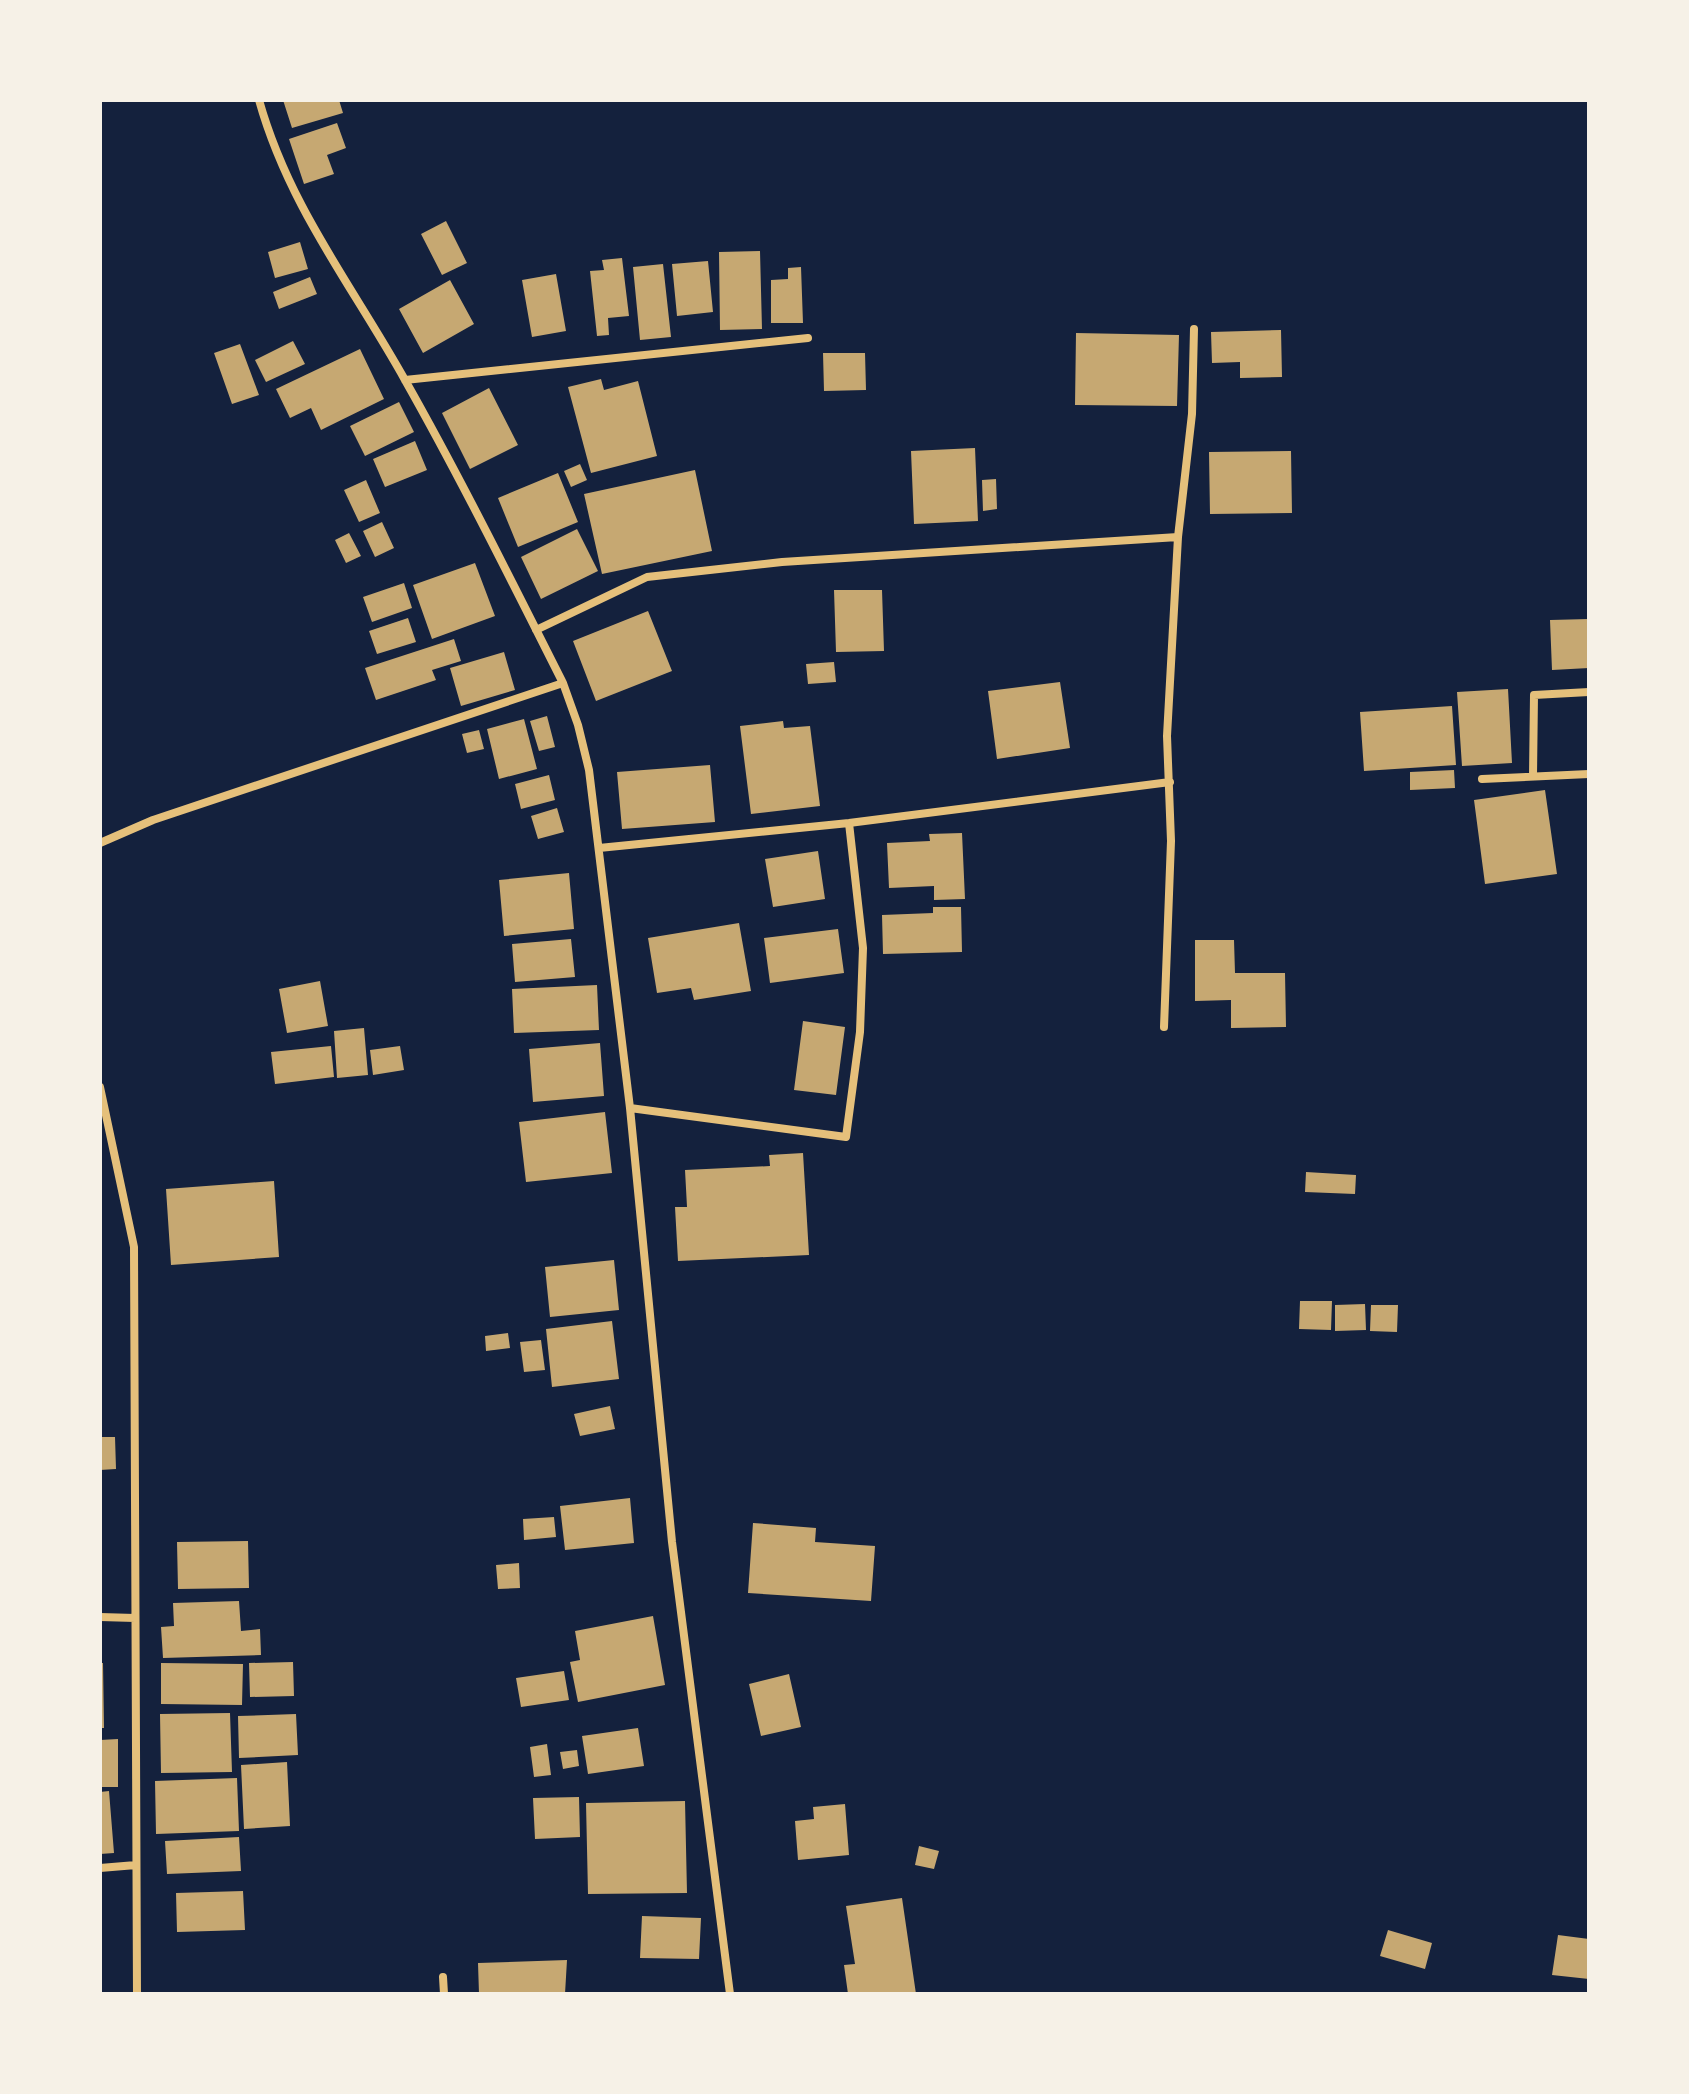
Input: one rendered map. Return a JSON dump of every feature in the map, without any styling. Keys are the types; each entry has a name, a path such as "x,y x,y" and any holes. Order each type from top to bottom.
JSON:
{"street":[{"path":"259,100 271,141 303,213 405,380 563,683 578,725 589,770 599,848 630,1108 672,1542 730,1994"},
{"path":"1164,1027 1171,841 1167,736 1178,537 1192,414 1194,329"},
{"path":"405,380 808,338"},
{"path":"536,630 647,577 782,562 1178,537"},
{"path":"100,843 153,820 563,683"},
{"path":"1533,776 1534,695 1589,692"},
{"path":"1482,779 1589,774"},
{"path":"599,848 849,823 1170,782"},
{"path":"630,1108 846,1137 860,1032 863,948 849,823"},
{"path":"100,1087 134,1247 137,1994"},
{"path":"100,1617 135,1618"},
{"path":"100,1868 136,1865"},
{"path":"443,1977 444,1994"}],"building":[{"path":"283,100 339,100 343,113 292,128"},
{"path":"337,123 346,148 327,155 334,174 304,184 289,139"},
{"path":"446,221 467,263 442,275 421,234"},
{"path":"300,242 308,269 275,278 268,252"},
{"path":"760,251 762,329 720,330 719,252"},
{"path":"622,258 629,316 608,318 609,335 597,336 590,271 604,270 602,260"},
{"path":"708,261 713,312 677,316 672,264"},
{"path":"663,264 671,337 640,340 633,267"},
{"path":"801,267 803,323 771,323 771,280 788,279 788,268"},
{"path":"556,274 566,331 532,337 522,280"},
{"path":"310,277 317,294 279,309 273,292"},
{"path":"450,280 474,324 423,353 399,309"},
{"path":"1281,330 1282,377 1240,378 1240,362 1212,363 1211,332"},
{"path":"1076,333 1179,335 1177,406 1075,405"},
{"path":"293,341 305,364 266,382 255,360"},
{"path":"240,344 259,395 232,404 214,353"},
{"path":"360,349 384,399 321,430 311,408 290,418 276,389"},
{"path":"823,353 865,353 866,390 824,391"},
{"path":"601,379 604,390 638,381 657,456 591,473 568,387"},
{"path":"489,388 518,445 470,469 442,413"},
{"path":"399,402 414,432 365,456 350,426"},
{"path":"415,441 427,470 385,487 373,459"},
{"path":"975,448 978,521 914,524 911,451"},
{"path":"1291,451 1292,513 1210,514 1209,452"},
{"path":"580,464 587,480 571,487 564,471"},
{"path":"695,470 712,551 602,574 584,494"},
{"path":"558,473 578,522 518,547 498,498"},
{"path":"996,479 997,509 983,511 982,480"},
{"path":"366,480 380,513 359,522 344,490"},
{"path":"382,522 394,548 375,557 363,531"},
{"path":"577,529 598,571 541,599 521,557"},
{"path":"349,533 361,556 346,563 335,540"},
{"path":"475,563 495,616 432,639 413,585"},
{"path":"404,583 412,608 372,622 363,597"},
{"path":"834,590 882,590 884,651 836,652"},
{"path":"648,611 672,671 596,701 573,641"},
{"path":"408,618 416,642 377,654 369,631"},
{"path":"1589,619 1589,668 1552,670 1550,620"},
{"path":"454,639 461,661 432,670 436,680 376,700 365,668"},
{"path":"504,652 515,690 461,706 450,668"},
{"path":"834,662 836,682 808,684 806,664"},
{"path":"1060,682 1070,748 997,759 988,691"},
{"path":"1508,689 1512,763 1462,766 1457,692"},
{"path":"1452,706 1456,765 1364,771 1360,712"},
{"path":"547,716 555,747 539,751 530,721"},
{"path":"524,719 537,769 499,779 487,729"},
{"path":"783,721 784,728 810,726 820,806 751,814 740,726"},
{"path":"479,730 484,749 467,753 462,734"},
{"path":"710,765 715,822 622,829 617,772"},
{"path":"1454,770 1455,788 1410,790 1410,772"},
{"path":"549,775 555,800 521,809 515,784"},
{"path":"1545,790 1557,874 1485,884 1474,800"},
{"path":"557,808 564,832 538,839 531,816"},
{"path":"962,833 965,899 934,900 934,886 889,888 887,843 930,841 929,834"},
{"path":"818,851 825,899 773,907 765,859"},
{"path":"569,873 574,929 504,936 499,880"},
{"path":"933,907 961,907 962,952 883,954 882,915 933,913"},
{"path":"739,923 751,991 694,1000 691,988 657,993 648,938"},
{"path":"838,929 844,973 770,983 764,938"},
{"path":"571,939 575,977 515,982 512,944"},
{"path":"1195,940 1234,940 1235,973 1285,973 1286,1027 1231,1028 1231,1000 1195,1001"},
{"path":"320,981 328,1026 287,1033 279,989"},
{"path":"597,985 599,1030 514,1033 512,989"},
{"path":"803,1021 845,1027 836,1095 794,1090"},
{"path":"364,1028 368,1075 337,1078 334,1031"},
{"path":"600,1043 604,1096 533,1102 529,1049"},
{"path":"331,1046 334,1077 275,1084 271,1052"},
{"path":"400,1046 404,1070 373,1075 370,1050"},
{"path":"605,1112 612,1173 526,1182 519,1122"},
{"path":"803,1153 809,1255 678,1261 675,1207 687,1207 685,1170 770,1166 769,1155"},
{"path":"1306,1172 1356,1175 1355,1194 1305,1192"},
{"path":"274,1181 279,1257 171,1265 166,1189"},
{"path":"614,1260 619,1310 550,1317 545,1267"},
{"path":"1300,1301 1332,1301 1331,1330 1299,1329"},
{"path":"1365,1304 1366,1330 1335,1331 1335,1305"},
{"path":"1371,1305 1398,1305 1397,1332 1370,1331"},
{"path":"612,1321 619,1379 552,1387 546,1329"},
{"path":"508,1333 510,1348 486,1351 485,1336"},
{"path":"541,1340 545,1370 524,1372 520,1342"},
{"path":"610,1406 615,1429 580,1436 574,1414"},
{"path":"100,1437 115,1437 116,1469 100,1470"},
{"path":"630,1498 634,1543 565,1550 560,1506"},
{"path":"554,1517 556,1537 524,1540 523,1519"},
{"path":"753,1523 816,1528 815,1542 875,1546 871,1601 748,1593"},
{"path":"248,1541 249,1588 178,1589 177,1542"},
{"path":"519,1563 520,1588 498,1589 496,1565"},
{"path":"239,1601 241,1631 260,1629 261,1655 163,1658 161,1627 174,1626 173,1603"},
{"path":"653,1616 665,1685 578,1702 570,1662 580,1660 575,1631"},
{"path":"293,1662 294,1696 250,1697 249,1663"},
{"path":"100,1663 103,1663 104,1728 100,1728"},
{"path":"161,1663 243,1664 242,1705 161,1704"},
{"path":"564,1671 569,1700 521,1707 516,1678"},
{"path":"789,1674 801,1727 761,1736 749,1684"},
{"path":"230,1713 232,1772 161,1773 160,1714"},
{"path":"296,1714 298,1755 239,1758 238,1716"},
{"path":"638,1728 644,1766 588,1774 582,1736"},
{"path":"118,1739 118,1787 100,1787 100,1740"},
{"path":"547,1744 551,1775 534,1777 530,1747"},
{"path":"577,1750 579,1766 563,1769 560,1752"},
{"path":"287,1762 290,1826 244,1829 241,1765"},
{"path":"237,1778 239,1831 156,1834 155,1781"},
{"path":"109,1791 114,1853 100,1854 100,1792"},
{"path":"579,1797 580,1837 535,1839 533,1798"},
{"path":"685,1801 687,1893 588,1894 586,1803"},
{"path":"845,1804 849,1855 798,1860 795,1821 814,1819 813,1807"},
{"path":"239,1837 241,1871 167,1874 165,1841"},
{"path":"919,1846 939,1851 934,1869 915,1865"},
{"path":"243,1891 245,1930 177,1932 176,1893"},
{"path":"902,1898 916,1994 848,1994 844,1965 855,1964 846,1906"},
{"path":"642,1916 701,1918 699,1959 640,1958"},
{"path":"1388,1930 1432,1943 1425,1969 1380,1956"},
{"path":"1558,1935 1589,1939 1589,1979 1552,1975"},
{"path":"567,1960 565,1994 479,1994 478,1963"}]}
